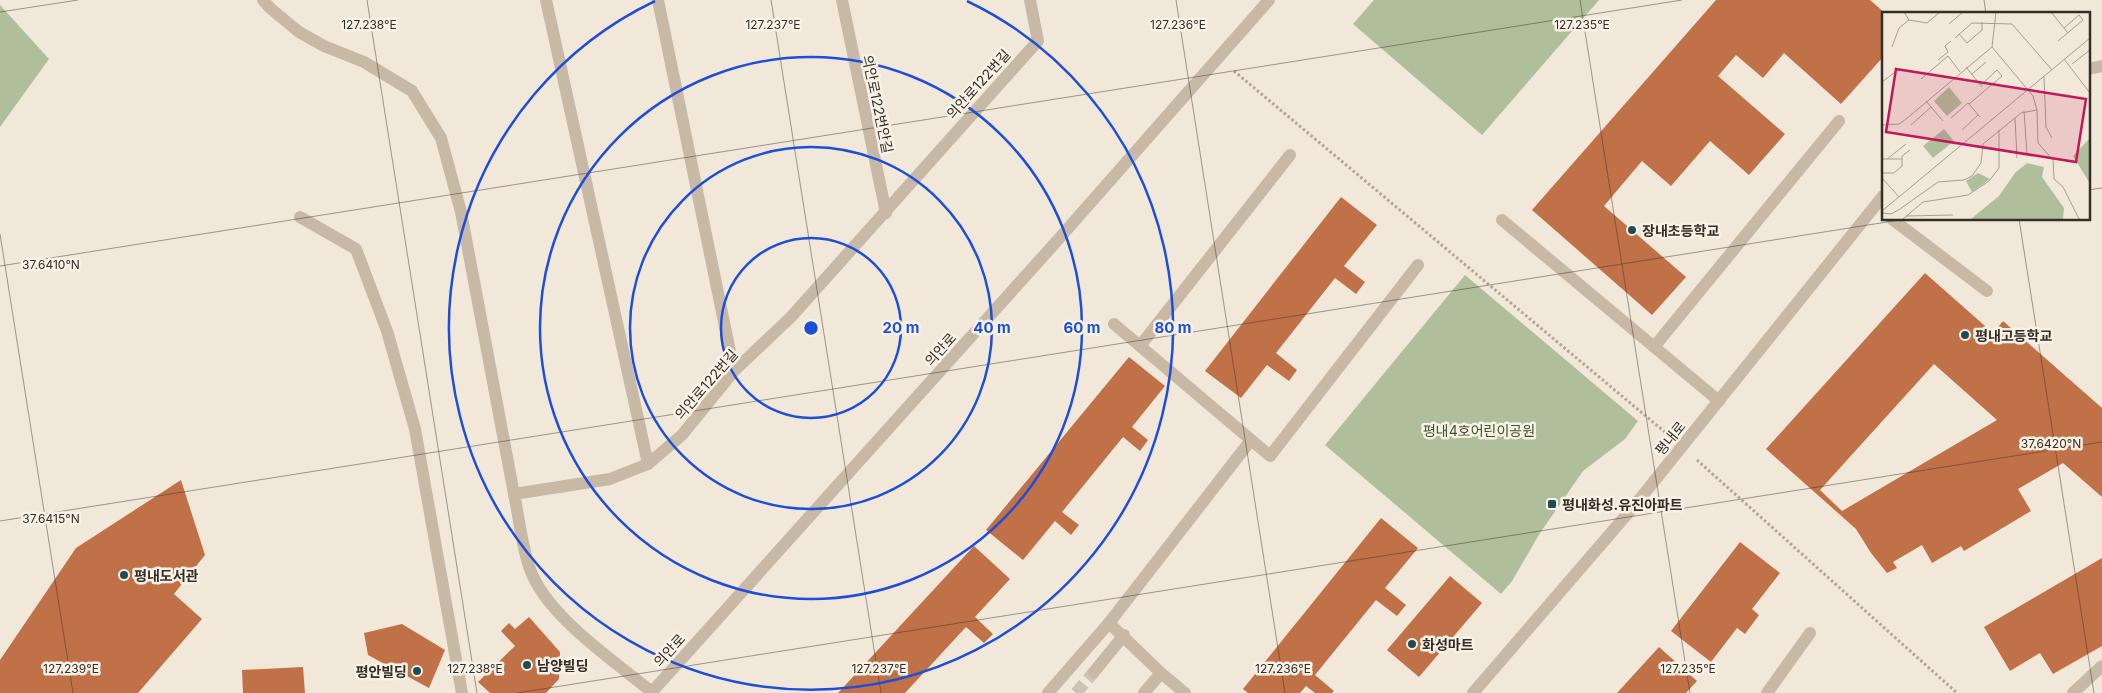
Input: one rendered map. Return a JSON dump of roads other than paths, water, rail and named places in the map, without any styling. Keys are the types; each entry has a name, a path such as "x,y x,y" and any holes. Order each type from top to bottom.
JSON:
{"street":[{"path":"263,0 299,32 324,46 364,62 412,91 441,138 461,212 530,570 546,598 581,636 652,693"},
{"path":"546,0 648,464"},
{"path":"658,0 734,371"},
{"name":"의안로122번안길","path":"842,0 886,213"},
{"name":"의안로122번길","path":"514,494 610,479 648,464 682,435 734,371 791,317 1038,41 1030,0"},
{"name":"의안로","path":"652,693 1056,242 1268,0"},
{"path":"1654,347 1839,121"},
{"path":"1140,346 1290,155"},
{"name":"평내로","path":"1473,693 1628,513 1681,446 1881,205"},
{"path":"300,217 356,249 387,331 415,430 462,693"},
{"path":"1502,220 1719,401"},
{"path":"1893,220 1987,291"},
{"path":"1114,324 1270,456 1418,265"},
{"path":"1048,693 1109,623 1251,440"},
{"path":"1109,623 1161,673 1185,693"},
{"path":"1767,693 1810,633"},
{"path":"1094,672 1124,636"},
{"path":"2073,693 2102,666"},
{"path":"1144,693 1161,673"}],"tunnel":[{"path":"1076,693 1094,672"}],"place":[{"name":"장내초등학교","path":"1632,230"},
{"name":"평내고등학교","path":"1965,335"},
{"name":"평내화성.유진아파트","path":"1552,504"},
{"name":"평내도서관","path":"124,575"},
{"name":"화성마트","path":"1412,644"},
{"name":"남양빌딩","path":"527,665"},
{"name":"평안빌딩","path":"417,671"}],"park label":[{"name":"평내4호어린이공원","path":"1479,430"}]}
